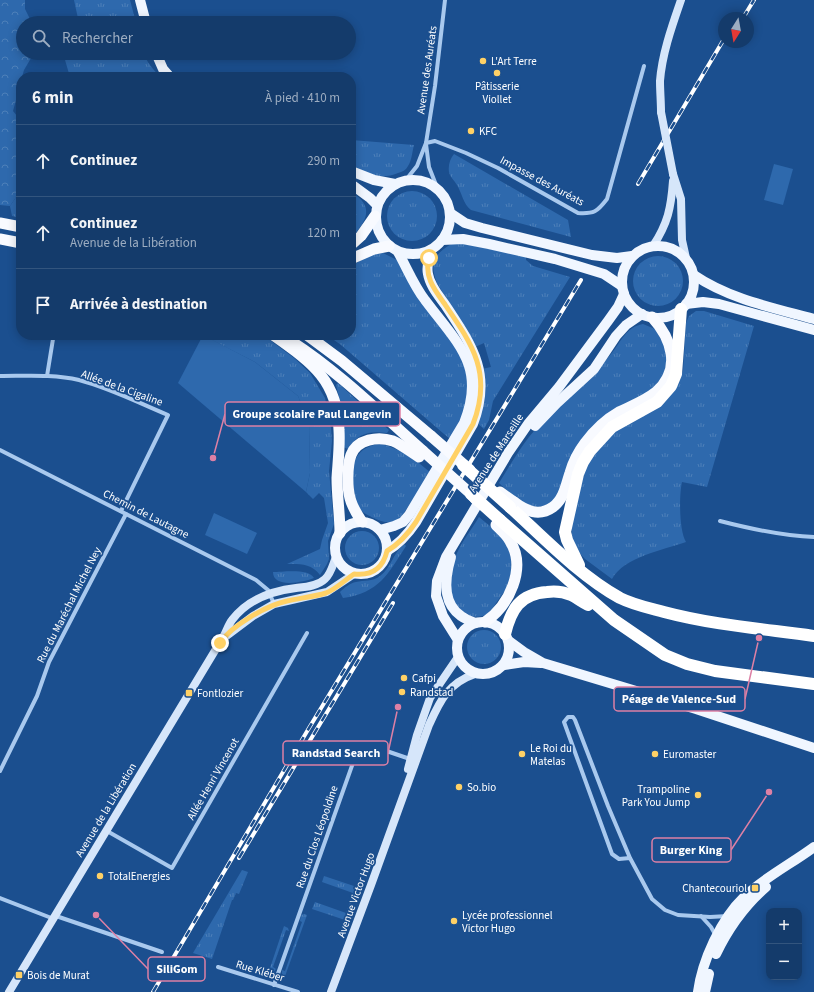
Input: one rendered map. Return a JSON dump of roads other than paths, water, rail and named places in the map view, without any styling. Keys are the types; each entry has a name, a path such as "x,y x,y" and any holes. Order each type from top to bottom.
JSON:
{"highway":[{"path":"356,240 375,216"},
{"path":"0,223 16,226"},
{"path":"0,239 16,242"},
{"path":"356,257 374,249 393,249"},
{"path":"584,573 568,544 565,532 578,474 590,451 604,434 626,418 657,402 671,386 676,374 684,307"},
{"path":"512,505 532,512 541,512 553,507 561,498 567,484 570,471 578,455 592,434 612,417 648,398 661,387 668,374 672,358 671,347 661,327 647,316"},
{"path":"280,340 316,368 333,393 339,416 337,495 340,533"},
{"path":"290,340 306,350 346,382 421,454 471,494 498,522 614,620"},
{"path":"314,340 387,398 463,465 512,505 584,573 620,598 637,605 678,616 814,636"},
{"path":"324,340 387,398"},
{"path":"362,522 354,510 349,496 348,466 355,449 365,441 378,438 392,441 421,454"},
{"path":"480,622 492,618 512,590 516,578 516,559 511,542 498,522"},
{"path":"507,637 509,618 520,602 528,596 540,592 554,591 570,595 614,620 665,655 687,664 716,671 814,684"}],"main road":[{"path":"140,0 144,16"},
{"path":"681,0 665,52 660,81 661,112 673,174 681,199 682,240 686,258"},
{"path":"159,60 166,72"},
{"path":"356,173 374,180 395,184"},
{"path":"653,246 668,218 672,201 673,174"},
{"path":"380,530 403,522 409,515 464,423 469,411 473,386 468,360 452,334 424,299 393,249 381,237 376,227 375,216 377,205 381,196 387,190 395,184 405,180 423,181 438,190 446,200 450,213 450,222 447,232 442,240 431,250 420,254 409,254 393,249"},
{"path":"356,188 377,205"},
{"path":"450,213 465,223 577,251 617,258 632,256"},
{"path":"442,240 464,239 555,259 604,274 623,290"},
{"path":"684,307 692,295 694,286 694,275 686,258 676,250 665,246 653,246 638,251 632,256 622,275 623,290 628,302 634,309 647,316 664,317 673,314 684,307 703,302 719,304 814,330"},
{"path":"387,551 394,547 408,534 416,522 473,424 478,412 481,386 480,374 473,350 464,333 431,285 427,263 431,250"},
{"path":"694,275 718,289 734,295 814,319"},
{"name":"Avenue de Marseille","path":"458,640 443,616 436,596 437,581 446,557 508,453 528,424 559,387 604,327 618,307 623,290"},
{"name":"Avenue de Marseille","path":"480,622 463,618 450,604 447,595 448,569 451,556 526,435 557,403 594,369 616,336 626,325 647,316"},
{"path":"362,522 380,530 385,537 387,544 386,558 382,565 369,574 362,575 354,574 340,565 336,557 335,545 340,533 350,525 362,522"},
{"name":"Avenue de la Libération","path":"9,992 222,639 231,621 240,611 254,600 269,593 282,589 312,586 325,579 329,574 336,557"},
{"name":"Avenue de la Libération","path":"222,639 253,616 274,604 327,592 354,574"},
{"path":"507,637 510,649 508,658 499,670 488,675 475,674 464,667 458,657 458,640 464,629 480,622 493,624 500,628 507,637 524,652 543,663 688,707 814,748"},
{"name":"Avenue Victor Hugo","path":"399,805 410,759 430,698 458,657"},
{"path":"504,665 524,662 543,663"},
{"name":"Avenue Victor Hugo","path":"331,992 428,725 441,700 450,688 459,681 475,674"},
{"path":"698,992 703,971 716,938 729,915 755,888 814,847"},
{"path":"705,992 709,973 715,956 728,930 738,917 757,895 769,885 814,855"}],"street":[{"name":"Avenue des Auréats","path":"405,180 417,166 426,143 435,86 445,0"},
{"name":"Impasse des Auréats","path":"426,143 435,141 466,153 498,168 578,213 590,214 599,210 607,199 644,66"},
{"name":"Avenue des Auréats","path":"426,143 429,167 438,190"},
{"path":"47,376 53,340"},
{"name":"Allée de la Cigaline","path":"0,376 47,376 79,380 103,388 168,415 121,511"},
{"name":"Chemin de Lautagne","path":"0,450 256,580 263,585 274,604"},
{"name":"Rue du Maréchal Michel Ney","path":"0,770 37,696 49,662 126,514"},
{"path":"720,521 755,530 801,537 814,537"},
{"name":"Allée Henri Vincenot","path":"107,831 172,868 307,633"},
{"path":"630,858 619,859 612,854 564,722 568,716 576,720 608,806 646,891 659,906 670,913 700,916 729,915"},
{"name":"Rue du Clos Léopoldine","path":"274,985 359,746 366,744 410,759"},
{"path":"0,898 162,952"},
{"path":"700,916 711,927 716,938"},
{"name":"Rue Kléber","path":"218,967 298,992"}],"railway":[{"path":"747,12 754,0"},
{"path":"638,184 719,48"},
{"path":"153,992 309,728 581,280"},
{"path":"239,858 393,603"}],"place":[{"name":"L'Art Terre","path":"483,61"},
{"name":"Pâtisserie Viollet","path":"497,73"},
{"name":"KFC","path":"471,131"},
{"name":"Groupe scolaire Paul Langevin","path":"213,458"},
{"name":"Péage de Valence-Sud","path":"759,638"},
{"name":"Cafpi","path":"404,678"},
{"name":"Randstad","path":"402,692"},
{"name":"Fontlozier","path":"189,693"},
{"name":"Randstad Search","path":"398,707"},
{"name":"Le Roi du Matelas","path":"522,754"},
{"name":"Euromaster","path":"655,754"},
{"name":"So.bio","path":"459,787"},
{"name":"Burger King","path":"769,792"},
{"name":"Trampoline Park You Jump","path":"698,795"},
{"name":"TotalEnergies","path":"100,876"},
{"name":"Chantecouriol","path":"755,888"},
{"name":"SiliGom","path":"96,915"},
{"name":"Lycée professionnel Victor Hugo","path":"454,921"},
{"name":"Bois de Murat","path":"19,975"}]}
